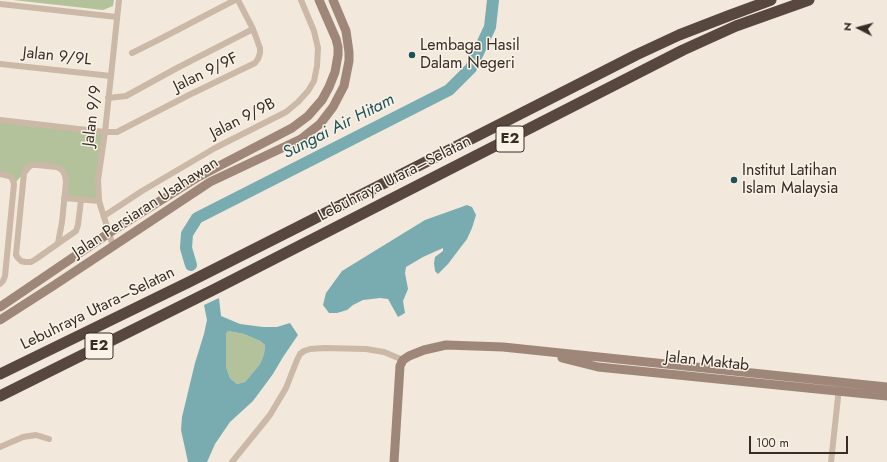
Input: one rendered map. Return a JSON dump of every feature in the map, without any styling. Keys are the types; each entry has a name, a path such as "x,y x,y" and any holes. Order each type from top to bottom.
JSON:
{"highway":[{"name":"Lebuhraya Utara–Selatan","path":"0,374 206,274 636,55 679,35 771,0"},
{"name":"Lebuhraya Utara–Selatan","path":"0,396 683,50 736,26 809,0"}],"street":[{"name":"Jalan 9/9","path":"113,246 99,202 98,180 105,132 119,0"},
{"path":"132,52 236,0"},
{"name":"Jalan 9/9F","path":"0,120 105,132 121,130 255,63 260,53 260,48 253,29 236,0"},
{"name":"Jalan 9/9B","path":"104,216 142,191 215,148 286,112 308,91 314,81 318,48 314,31 300,0"},
{"name":"Jalan Persiaran Usahawan","path":"0,307 109,233 198,177 292,128 308,116 322,100 330,87 335,72 338,55 336,39 319,0"},
{"name":"Jalan Persiaran Usahawan","path":"0,320 210,182 301,139 320,124 333,107 344,86 349,52 346,31 333,0"},
{"path":"0,4 117,17"},
{"path":"108,98 126,96 253,29"},
{"name":"Jalan 9/9L","path":"0,64 110,76"},
{"path":"58,243 66,182 65,175 62,170 57,167 37,165 32,165 24,173 16,255 21,261 31,262 76,231 81,200"},
{"path":"0,174 12,178 14,184 5,276 0,284"},
{"path":"64,198 99,202"},
{"name":"Jalan Maktab","path":"401,363 409,356 424,350 446,345 503,346 525,350 839,386 887,396"},
{"path":"232,462 270,415 286,388 300,354 310,349 325,348 366,349 384,352 401,363 394,462"},
{"path":"831,462 839,386"},
{"name":"Jalan Maktab","path":"839,386 887,387"},
{"path":"0,447 23,437 36,435 49,439"}],"green space":[{"path":"13,0 114,0 113,6 103,10"},
{"path":"0,120 105,132 99,201 64,198 66,182 62,170 37,165 24,173 14,184 12,178 0,174"},
{"path":"228,331 244,334 260,341 265,345 264,354 260,364 245,382 237,384 230,378 226,367 226,334"}],"water":[{"path":"467,205 472,207 476,215 472,228 467,239 448,264 438,274 435,271 435,257 443,251 443,248 406,267 405,273 408,289 403,301 405,313 398,317 388,299 380,298 363,300 347,310 337,313 329,313 323,305 326,293 342,271 425,220"},
{"path":"219,298 221,316 240,324 263,327 277,327 290,323 298,335 273,374 253,401 230,422 215,444 207,462 188,462 181,430 182,417 207,320 204,305","holes":["228,331 244,334 260,341 265,345 264,354 260,364 245,382 237,384 230,378 226,367 226,334"]}],"waterway":[{"name":"Sungai Air Hitam","path":"191,265 186,248 187,234 197,218 449,90 471,68 490,27 493,0"}],"place":[{"name":"Lembaga Hasil Dalam Negeri","path":"412,55"},
{"name":"Institut Latihan Islam Malaysia","path":"734,180"}]}
